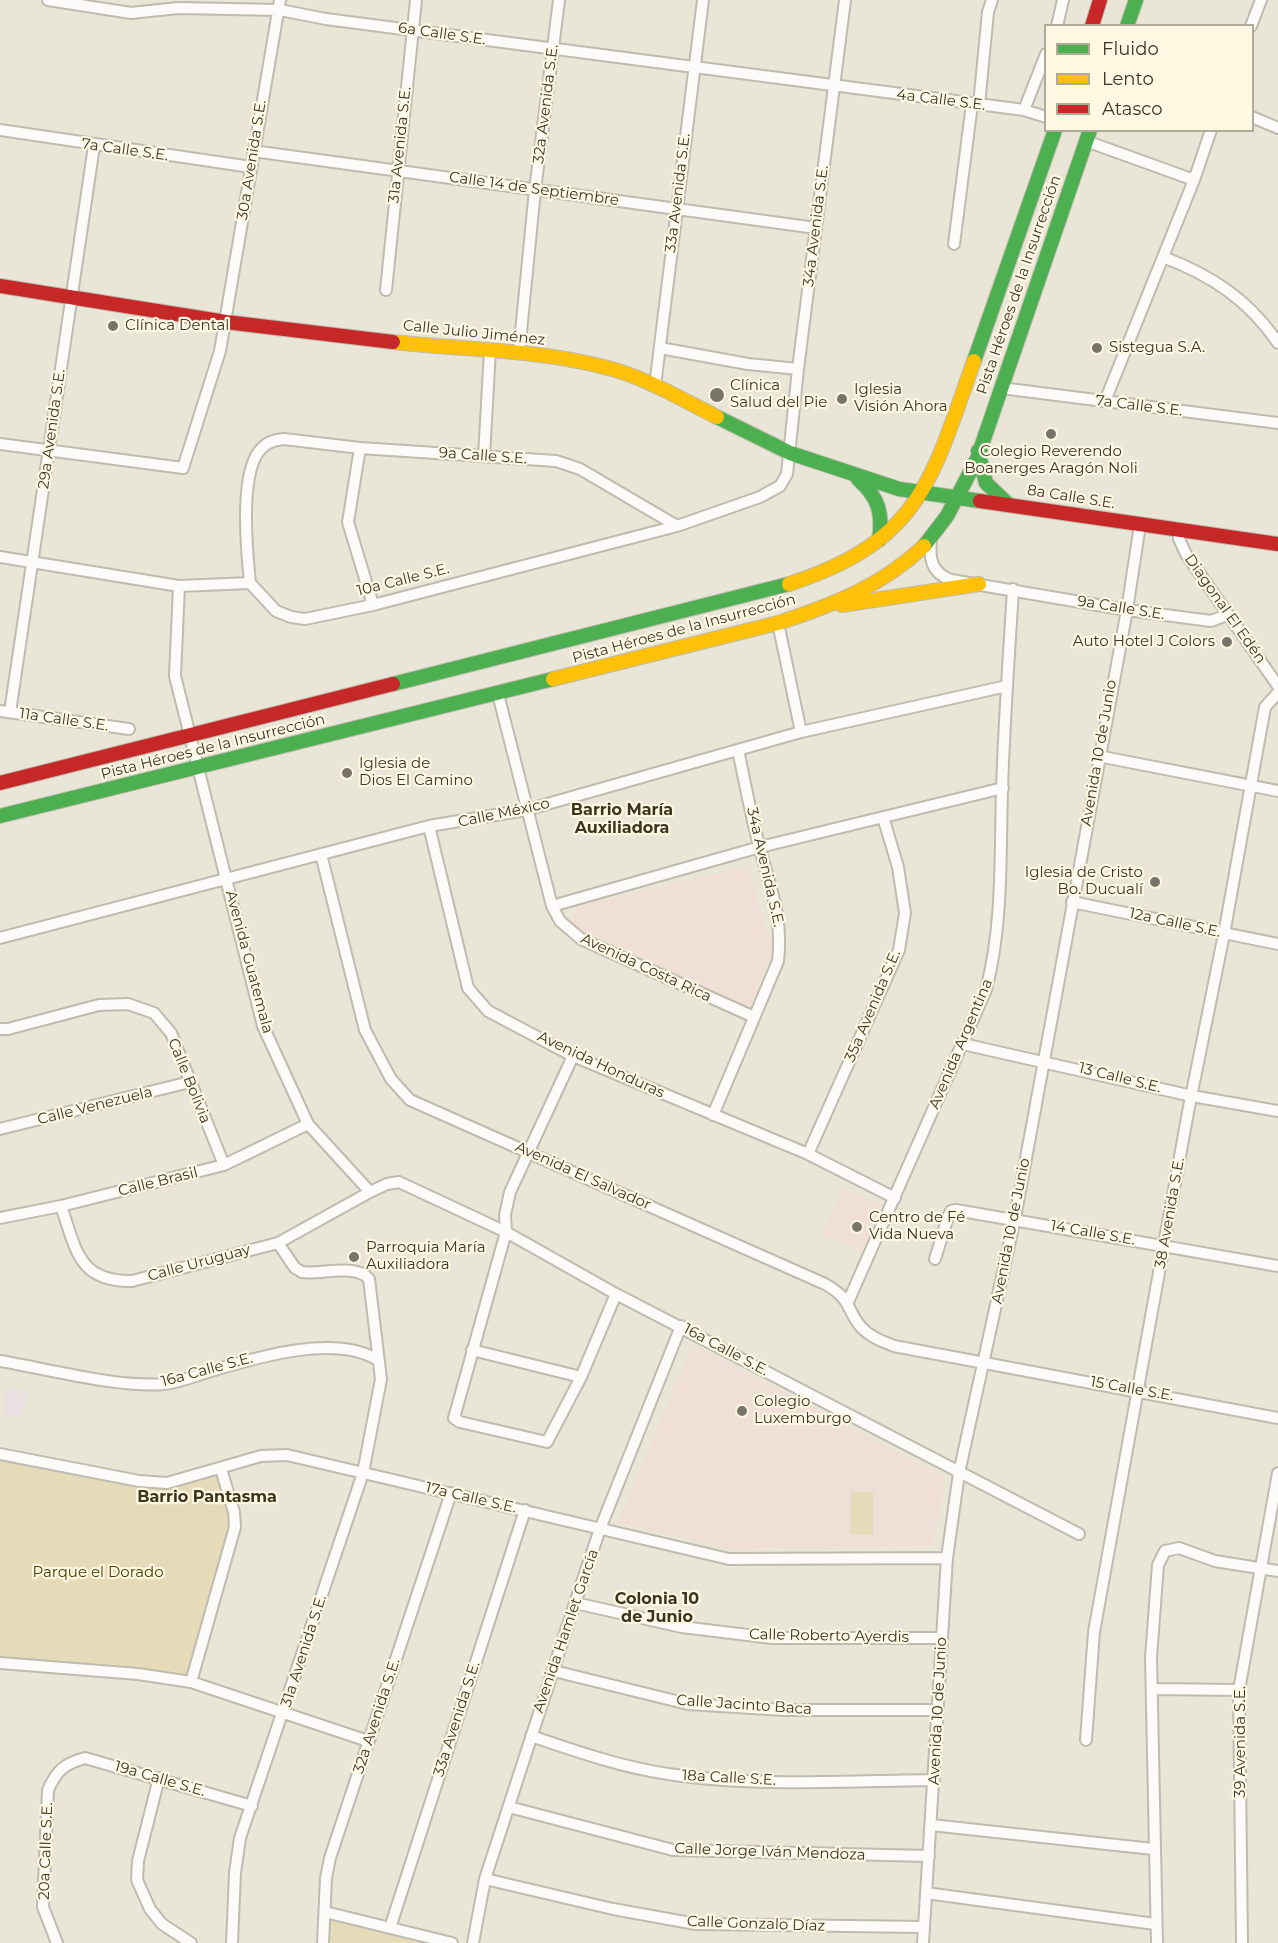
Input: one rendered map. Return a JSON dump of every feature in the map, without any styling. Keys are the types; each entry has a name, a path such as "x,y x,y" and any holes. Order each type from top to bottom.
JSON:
{"main road":[{"path":"1093,24 1101,0"},
{"path":"1128,24 1136,0"},
{"name":"Pista Héroes de la Insurrección","path":"0,783 768,590 844,565 879,540 901,519 922,493 942,450 1054,132"},
{"name":"Pista Héroes de la Insurrección","path":"0,816 498,694 778,622 828,607 888,577 911,559 959,499 1001,388 1088,136"},
{"name":"Calle Julio Jiménez","path":"0,286 225,322 519,352 606,367 655,386 790,453 854,476 922,493"},
{"path":"978,451 986,483 1008,504"},
{"path":"854,476 871,490 879,503 882,520 879,540"},
{"name":"8a Calle S.E.","path":"922,493 1179,530"},
{"path":"1179,530 1278,544"},
{"path":"828,607 979,584"}],"street":[{"name":"6a Calle S.E.","path":"48,0 131,13 178,8 280,5 413,29 835,87"},
{"name":"31a Avenida S.E.","path":"386,290 416,0"},
{"name":"32a Avenida S.E.","path":"519,352 535,190 559,0"},
{"name":"33a Avenida S.E.","path":"655,386 702,0"},
{"name":"34a Avenida S.E.","path":"790,453 798,369 845,0"},
{"path":"954,244 988,12 992,0"},
{"path":"1057,24 1063,0"},
{"path":"1252,24 1261,0"},
{"name":"30a Avenida S.E.","path":"48,452 183,468 220,351 275,22 280,5"},
{"path":"1024,110 1044,59"},
{"name":"4a Calle S.E.","path":"835,87 1024,110 1044,116"},
{"path":"1254,118 1278,128"},
{"name":"7a Calle S.E.","path":"0,130 250,168"},
{"path":"1105,401 1194,180 1209,132"},
{"path":"1088,136 1194,180"},
{"name":"29a Avenida S.E.","path":"5,711 32,563 94,146"},
{"name":"Calle 14 de Septiembre","path":"253,151 676,207 816,228"},
{"path":"1163,257 1194,269 1225,287 1254,312 1278,343"},
{"path":"660,348 748,364 798,369"},
{"path":"484,456 490,350"},
{"name":"7a Calle S.E.","path":"1001,388 1278,423"},
{"name":"9a Calle S.E.","path":"250,582 244,513 255,457 262,447 273,440 284,439 360,448 556,461 580,469 677,526"},
{"path":"0,444 48,452"},
{"path":"360,448 348,522 373,605"},
{"name":"10a Calle S.E.","path":"250,582 276,611 291,617 305,619 373,605 677,526 760,497 780,486 788,474 790,453"},
{"name":"Avenida 10 de Junio","path":"923,1943 947,1558 959,1473 985,1363 1015,1218 1098,756 1127,610 1140,525"},
{"name":"Diagonal El Edén","path":"1179,530 1182,547 1278,686"},
{"name":"9a Calle S.E.","path":"931,536 930,555 936,572 951,580 1127,610 1211,621 1227,615"},
{"path":"0,557 179,586 250,582"},
{"path":"179,586 175,676 227,880"},
{"name":"Avenida Argentina","path":"848,1302 986,990 994,959 999,917 1002,788 1013,589"},
{"path":"778,622 801,732"},
{"name":"Calle México","path":"0,938 429,826 526,810 801,732 1007,686"},
{"name":"38 Avenida S.E.","path":"1086,1740 1094,1632 1164,1245 1265,707 1278,693"},
{"name":"Avenida Costa Rica","path":"498,694 552,906 560,921 581,939 754,1017"},
{"name":"11a Calle S.E.","path":"5,711 129,729"},
{"name":"34a Avenida S.E.","path":"712,1115 778,961 781,936 779,914 760,847 738,750"},
{"path":"1098,756 1278,791"},
{"path":"552,906 760,847 1002,788"},
{"name":"35a Avenida S.E.","path":"808,1154 898,950 905,913 898,867 883,817"},
{"name":"Avenida Honduras","path":"429,826 468,988 488,1011 573,1056 808,1154 895,1198"},
{"name":"Avenida El Salvador","path":"321,854 365,1030 391,1079 410,1100 825,1284 848,1302 860,1326 872,1337 894,1346 985,1363"},
{"name":"Avenida Guatemala","path":"227,880 263,1026 308,1124 370,1192"},
{"name":"12a Calle S.E.","path":"1072,902 1278,944"},
{"name":"Calle Bolivia","path":"0,1029 8,1029 99,1005 128,1004 154,1013 171,1034 224,1165"},
{"name":"13 Calle S.E.","path":"963,1044 1043,1060 1192,1096 1278,1111"},
{"path":"573,1056 510,1192 505,1215 506,1232 454,1418 460,1422 547,1442 581,1377 616,1294"},
{"name":"Calle Venezuela","path":"0,1129 190,1082"},
{"name":"Calle Brasil","path":"0,1218 61,1206 224,1165 308,1124"},
{"name":"16a Calle S.E.","path":"370,1192 387,1184 399,1182 506,1232 616,1294 1079,1534"},
{"name":"Calle Uruguay","path":"61,1206 79,1258 92,1273 113,1281 132,1281 278,1243 370,1192"},
{"name":"14 Calle S.E.","path":"935,1259 951,1211 1015,1218 1278,1266"},
{"name":"31a Avenida S.E.","path":"232,1943 235,1873 240,1838 363,1473 381,1379 369,1279 364,1273 351,1271 302,1272 296,1268 278,1243"},
{"name":"Avenida Hamlet García","path":"473,1943 485,1879 600,1529 681,1326"},
{"name":"16a Calle S.E.","path":"0,1361 136,1384 166,1384 265,1355 347,1349 365,1352 378,1360"},
{"path":"472,1350 581,1377"},
{"name":"15 Calle S.E.","path":"985,1363 1139,1390 1278,1418"},
{"name":"17a Calle S.E.","path":"0,1454 139,1482 167,1483 261,1456 287,1455 729,1559 947,1558"},
{"path":"191,1682 235,1527 234,1512 221,1469"},
{"name":"39 Avenida S.E.","path":"1242,1943 1239,1690 1278,1473"},
{"name":"32a Avenida S.E.","path":"323,1943 330,1858 452,1493"},
{"name":"33a Avenida S.E.","path":"390,1928 525,1510"},
{"path":"1157,1943 1153,1849 1151,1657 1158,1565 1165,1551 1179,1548 1215,1561 1278,1571"},
{"name":"Calle Roberto Ayerdis","path":"575,1604 682,1627 771,1638 942,1638"},
{"path":"0,1663 138,1674 191,1682 368,1741"},
{"name":"Calle Jacinto Baca","path":"554,1671 688,1704 784,1710 938,1710"},
{"path":"1152,1689 1239,1690"},
{"name":"18a Calle S.E.","path":"531,1737 612,1762 667,1774 726,1780 934,1780"},
{"name":"19a Calle S.E.","path":"67,1763 85,1758 252,1806"},
{"name":"20a Calle S.E.","path":"57,1943 43,1907 48,1790 56,1772 67,1763"},
{"path":"159,1778 138,1861 137,1880 150,1909 162,1924 191,1943"},
{"name":"Calle Jorge Iván Mendoza","path":"509,1807 673,1850 929,1856"},
{"path":"931,1824 1153,1849"},
{"name":"Calle Gonzalo Díaz","path":"485,1879 613,1910 696,1924 924,1927"},
{"path":"926,1893 1155,1924"},
{"path":"325,1912 452,1943"}],"shaded area":[{"path":"747,867 773,951 750,1008 571,925 576,906"},
{"path":"843,1188 883,1205 862,1251 822,1234"},
{"name":"Colegio Luxemburgo","path":"693,1344 946,1478 932,1546 732,1549 618,1523"},
{"path":"5,1389 26,1391 21,1417 5,1416"}],"green space":[{"name":"Parque el Dorado","path":"0,1454 167,1483 221,1469 234,1512 191,1682 0,1663"},
{"path":"851,1492 873,1492 873,1535 850,1534"},
{"path":"325,1912 452,1943 323,1943"}],"traffic: fast":[{"path":"1128,24 1136,0"},
{"path":"974,361 1054,132"},
{"path":"924,546 947,516 977,459 1089,132"},
{"path":"717,417 790,453 899,489 980,501"},
{"path":"978,451 986,483 1008,504"},
{"path":"858,479 871,493 878,506 879,540"},
{"path":"393,684 789,584"},
{"path":"0,816 553,679"}],"traffic: slow":[{"path":"393,342 525,353 604,367 647,382 717,417"},
{"path":"789,584 833,567 868,548 894,526 915,501 946,440 974,361"},
{"path":"553,679 798,616 856,593 891,572 924,546"},
{"path":"842,605 979,584"}],"traffic: jam":[{"path":"1093,24 1100,0"},
{"path":"0,286 226,322 393,342"},
{"path":"980,501 1278,544"},
{"path":"0,783 393,684"}],"place":[{"name":"Clínica Dental","path":"113,326"},
{"name":"Sistegua S.A.","path":"1097,348"},
{"name":"Clínica Salud del Pie","path":"717,395"},
{"name":"Iglesia Visión Ahora","path":"842,399"},
{"name":"Colegio Reverendo Boanerges Aragón Noli","path":"1051,434"},
{"name":"Auto Hotel J Colors","path":"1227,642"},
{"name":"Iglesia de Dios El Camino","path":"347,773"},
{"name":"Iglesia de Cristo Bo. Ducualí","path":"1155,882"},
{"name":"Centro de Fé Vida Nueva","path":"857,1227"},
{"name":"Parroquia María Auxiliadora","path":"354,1257"},
{"name":"Colegio Luxemburgo","path":"742,1411"}],"district":[{"name":"Barrio María Auxiliadora","path":"622,819"},
{"name":"Barrio Pantasma","path":"207,1497"},
{"name":"Colonia 10 de Junio","path":"657,1608"}]}
